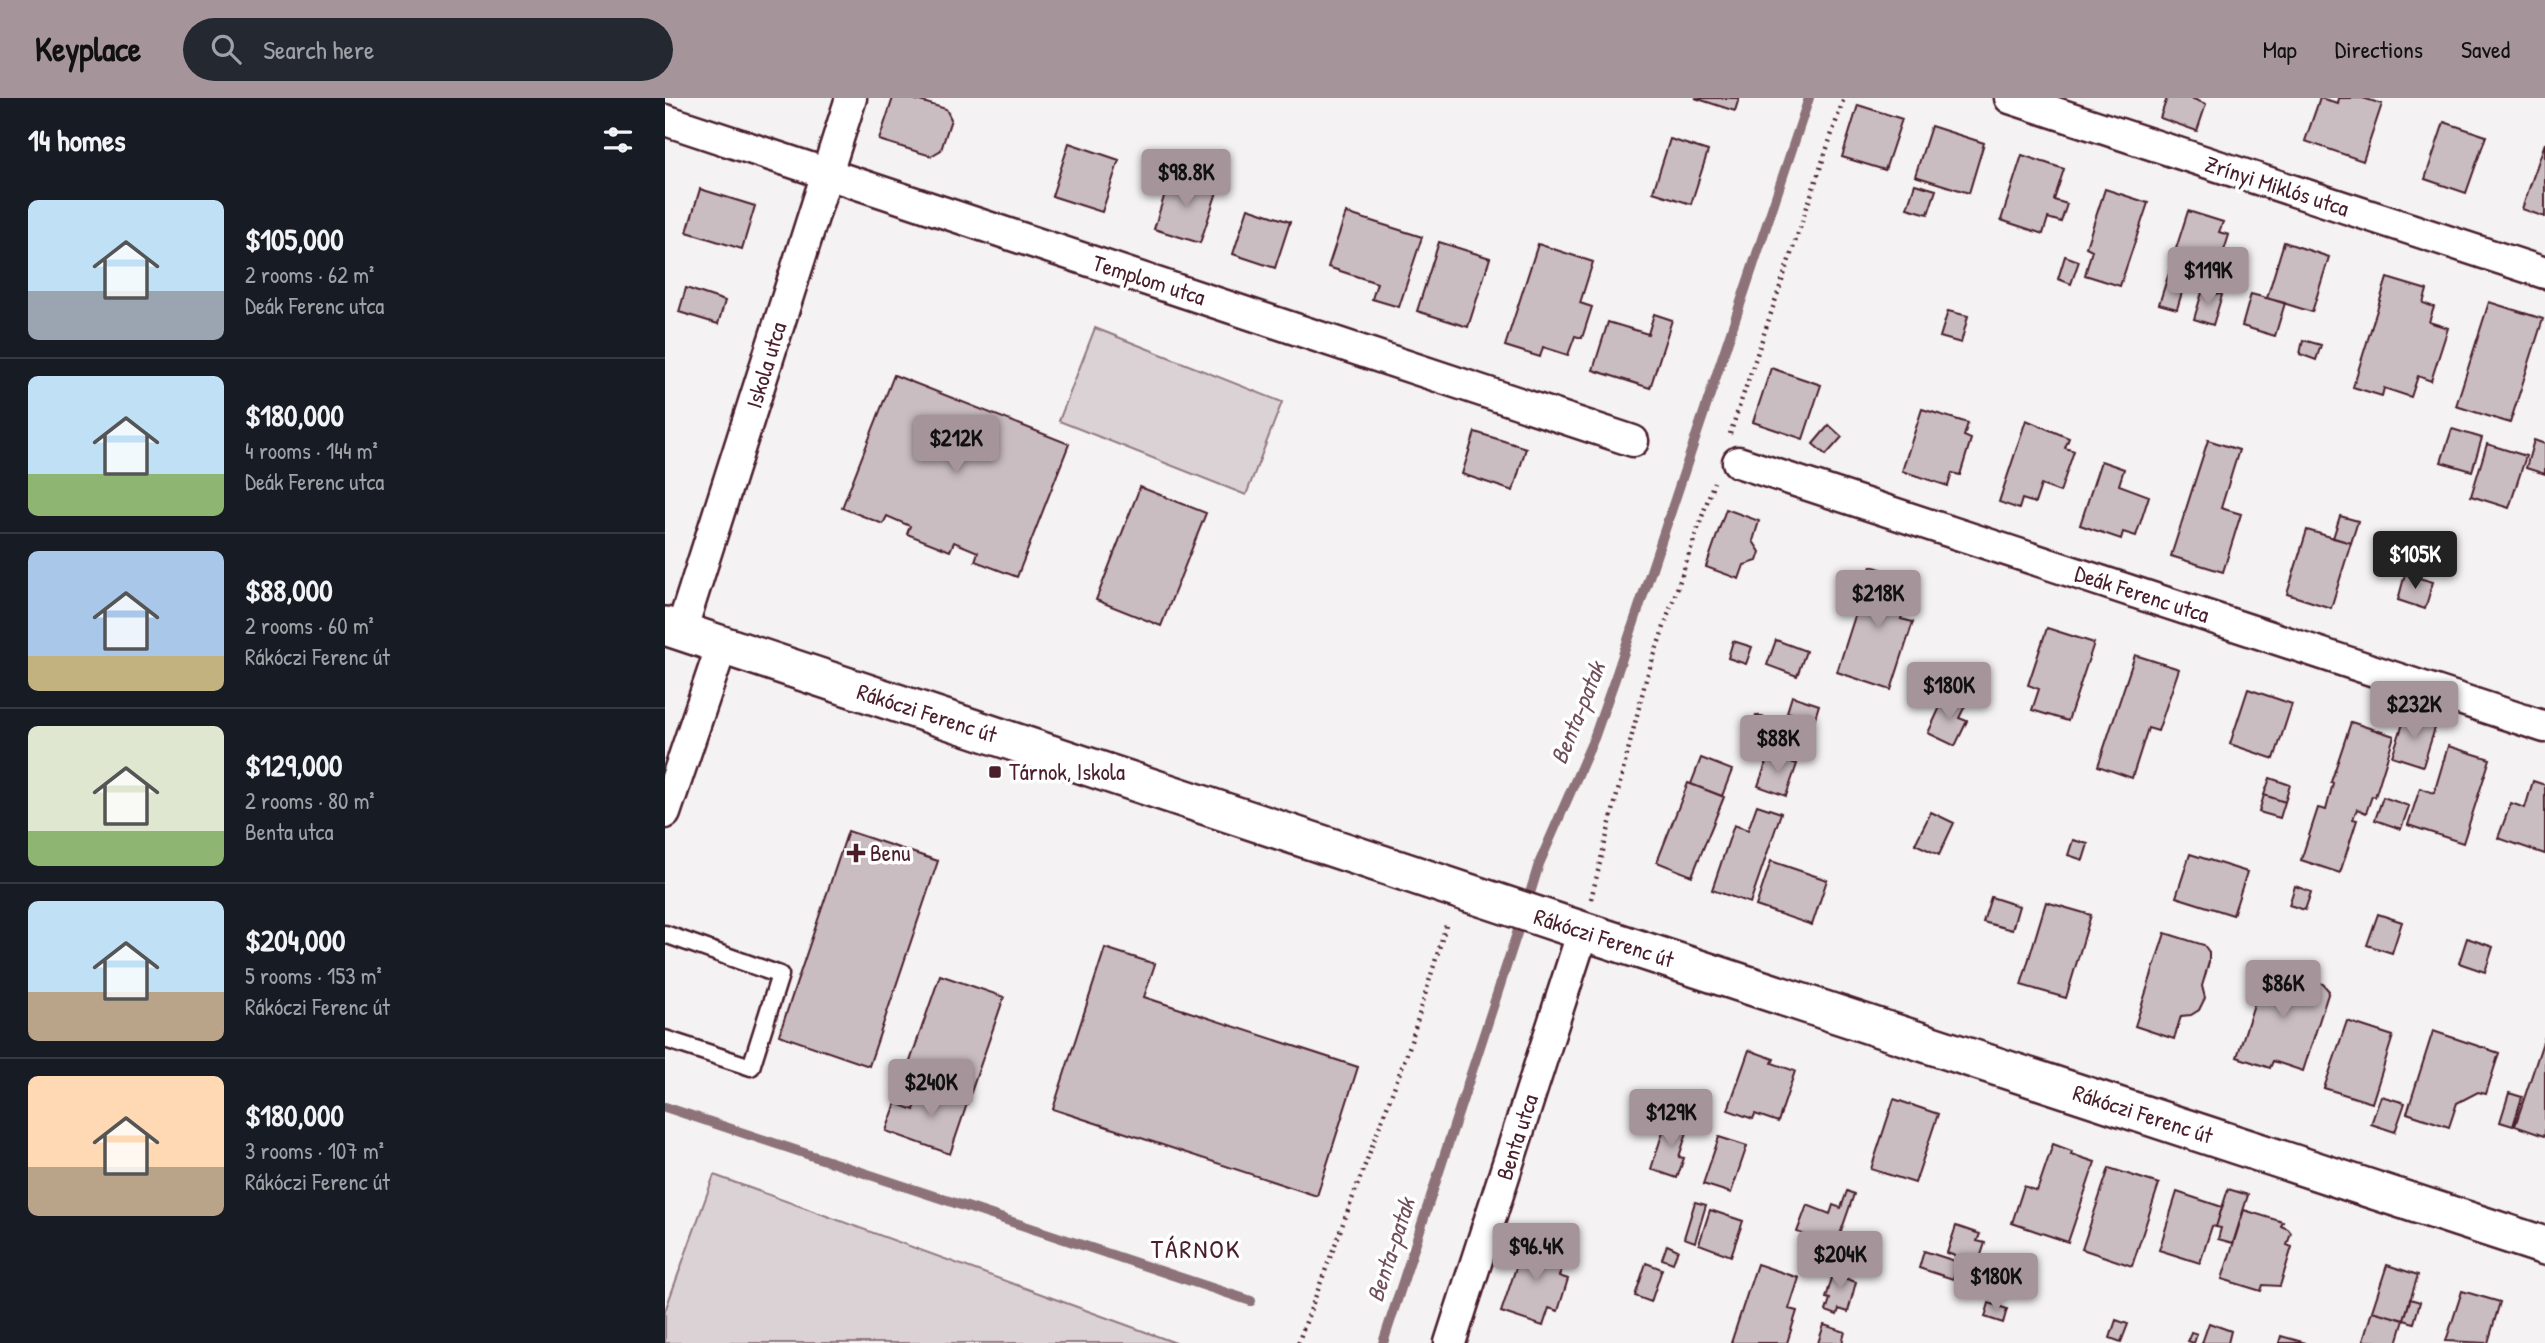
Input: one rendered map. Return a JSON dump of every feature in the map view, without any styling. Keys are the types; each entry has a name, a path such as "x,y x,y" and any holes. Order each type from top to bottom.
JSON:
{"street":[{"name":"Iskola utca","path":"673,629 851,98"},
{"name":"Zrínyi Miklós utca","path":"2010,98 2545,273"},
{"name":"Templom utca","path":"665,120 1633,441"},
{"name":"Deák Ferenc utca","path":"1728,458 2545,727"},
{"name":"Rákóczi Ferenc út","path":"673,629 2545,1246"},
{"path":"665,813 722,645"},
{"name":"Benta utca","path":"1450,1343 1583,931"}],"lane":[{"path":"665,934 780,975 751,1067 665,1039"}],"path":[{"path":"1583,931 1646,679 1728,458 1844,98"},
{"path":"1298,1343 1409,1048 1445,924 1466,892"}],"shaded area":[{"path":"1095,328 1282,402 1246,495 1059,421"},
{"path":"714,1175 1176,1343 665,1343 665,1311"}],"building":[{"path":"893,98 910,98 946,109 951,119 941,150 931,156 879,140"},
{"path":"1695,98 1739,98 1735,111"},
{"path":"2167,98 2191,98 2206,104 2197,131 2160,118"},
{"path":"2320,98 2338,103 2339,98 2363,98 2382,104 2363,161 2305,141"},
{"path":"1858,105 1902,119 1885,170 1842,157"},
{"path":"2444,122 2486,136 2466,193 2425,179"},
{"path":"1931,126 1984,143 1969,193 1915,176"},
{"path":"1670,139 1708,151 1691,204 1653,192"},
{"path":"1069,143 1119,160 1102,212 1052,196"},
{"path":"2545,143 2545,217 2522,209"},
{"path":"2022,155 2064,169 2054,200 2067,204 2061,222 2048,218 2043,234 2001,220"},
{"path":"1171,174 1218,189 1200,243 1154,229"},
{"path":"1915,184 1936,190 1928,214 1907,208"},
{"path":"700,189 755,206 742,249 687,232"},
{"path":"2105,189 2148,203 2120,286 2085,275 2092,250 2086,247"},
{"path":"1248,208 1290,222 1275,268 1233,254"},
{"path":"2188,211 2223,222 2219,232 2229,235 2221,260 2211,257 2209,266 2174,255"},
{"path":"1346,213 1422,237 1399,307 1372,299 1377,283 1328,267"},
{"path":"1439,242 1490,258 1468,327 1417,311"},
{"path":"2284,242 2329,257 2312,312 2267,298"},
{"path":"1538,244 1593,262 1580,303 1592,307 1582,338 1575,336 1568,355 1543,347 1540,357 1505,346"},
{"path":"2065,256 2079,261 2071,284 2058,279"},
{"path":"2171,267 2188,272 2177,309 2159,304"},
{"path":"2387,278 2427,290 2423,303 2434,307 2429,322 2448,328 2431,381 2418,376 2411,397 2384,388 2382,396 2353,387"},
{"path":"686,288 725,301 718,324 679,312"},
{"path":"2203,289 2222,295 2213,325 2194,319"},
{"path":"2251,294 2285,303 2275,336 2242,326"},
{"path":"2489,302 2543,319 2510,423 2456,406"},
{"path":"1948,311 1968,316 1961,343 1940,337"},
{"path":"1654,314 1672,320 1650,388 1593,370 1608,322 1648,334"},
{"path":"2303,340 2321,345 2316,360 2300,354"},
{"path":"1771,368 1821,385 1803,439 1753,422"},
{"path":"894,375 1069,444 1017,577 975,561 978,552 954,542 950,551 907,534 910,526 887,516 883,524 842,508"},
{"path":"1922,409 1968,423 1964,436 1971,439 1960,475 1952,473 1948,486 1902,471"},
{"path":"2026,420 2069,438 2065,448 2074,451 2060,492 2041,485 2035,503 2022,499 2019,509 1999,502"},
{"path":"1829,425 1842,437 1826,455 1813,444"},
{"path":"2452,429 2482,438 2472,471 2441,462"},
{"path":"1475,432 1526,448 1513,491 1462,474"},
{"path":"2208,440 2239,450 2221,508 2241,514 2223,572 2171,556"},
{"path":"2534,440 2545,444 2545,474 2526,468"},
{"path":"2487,444 2526,456 2509,508 2471,496"},
{"path":"2101,461 2124,469 2119,485 2149,496 2136,536 2123,532 2121,539 2080,525"},
{"path":"1140,487 1206,513 1161,626 1096,600"},
{"path":"1726,509 1759,521 1753,541 1760,552 1757,561 1744,565 1739,579 1706,567"},
{"path":"2340,516 2358,521 2351,543 2333,538"},
{"path":"2307,530 2351,543 2331,608 2287,594"},
{"path":"1871,566 1914,580 1901,619 1913,622 1891,690 1837,672"},
{"path":"2405,574 2433,582 2425,609 2398,600"},
{"path":"2047,628 2094,643 2068,721 2032,710 2039,689 2028,685"},
{"path":"1776,640 1806,651 1797,676 1767,665"},
{"path":"1733,641 1752,647 1746,664 1728,658"},
{"path":"2135,655 2179,669 2158,731 2148,728 2132,778 2098,766"},
{"path":"2248,689 2292,704 2274,759 2230,744"},
{"path":"1792,696 1819,705 1814,721 1787,712"},
{"path":"1945,696 1965,706 1959,718 1967,721 1955,746 1928,733"},
{"path":"1756,715 1782,724 1777,740 1750,731"},
{"path":"2406,715 2436,725 2423,766 2392,756"},
{"path":"2351,722 2394,736 2375,797 2372,796 2366,813 2357,809 2353,819 2357,820 2340,873 2301,860 2318,808 2326,810 2333,783 2331,782"},
{"path":"2448,746 2490,759 2463,843 2408,825 2420,788 2434,793"},
{"path":"1769,755 1797,764 1786,796 1758,786"},
{"path":"1701,758 1732,770 1722,796 1691,784"},
{"path":"2270,778 2290,785 2285,802 2264,795"},
{"path":"2533,781 2545,785 2545,854 2498,838 2511,803 2525,808"},
{"path":"1688,783 1724,797 1692,876 1657,862"},
{"path":"2264,795 2285,802 2280,818 2259,812"},
{"path":"2383,797 2409,806 2401,829 2375,820"},
{"path":"1757,805 1781,813 1750,903 1712,890 1734,825 1748,830"},
{"path":"1931,812 1954,823 1939,855 1915,844"},
{"path":"848,831 938,861 869,1066 779,1035"},
{"path":"2073,840 2088,844 2083,860 2068,855"},
{"path":"2190,854 2247,872 2233,915 2176,897"},
{"path":"1771,861 1827,880 1812,925 1756,906"},
{"path":"2295,886 2311,892 2305,910 2289,905"},
{"path":"1991,897 2019,906 2012,930 1983,922"},
{"path":"2046,902 2091,915 2066,998 2021,985"},
{"path":"2378,914 2402,922 2392,953 2367,945"},
{"path":"2165,933 2204,945 2209,952 2202,986 2205,998 2199,1010 2191,1015 2181,1016 2174,1039 2135,1026"},
{"path":"2467,938 2493,947 2485,972 2459,963"},
{"path":"1105,948 1155,964 1144,997 1358,1067 1317,1196 1053,1109"},
{"path":"2267,964 2305,977 2303,983 2313,979 2329,991 2303,1071 2273,1061 2270,1068 2237,1057"},
{"path":"940,975 1004,997 969,1098 905,1076"},
{"path":"2347,1021 2393,1036 2372,1103 2324,1088"},
{"path":"2433,1031 2499,1053 2486,1094 2478,1092 2457,1103 2449,1127 2407,1113"},
{"path":"2545,1036 2545,1134 2544,1136 2515,1126"},
{"path":"1749,1050 1774,1059 1772,1063 1795,1071 1778,1122 1755,1114 1753,1119 1728,1110"},
{"path":"923,1083 969,1098 950,1154 886,1131 896,1103 914,1110"},
{"path":"2509,1093 2522,1097 2513,1126 2500,1122"},
{"path":"2381,1096 2405,1103 2395,1132 2371,1124"},
{"path":"1894,1099 1938,1114 1915,1183 1871,1169"},
{"path":"1667,1119 1689,1126 1679,1157 1684,1158 1677,1178 1651,1169"},
{"path":"1719,1137 1747,1146 1731,1193 1703,1184"},
{"path":"2053,1144 2072,1151 2071,1154 2095,1162 2068,1242 2012,1223 2024,1186 2037,1191"},
{"path":"2109,1168 2159,1184 2132,1266 2082,1249"},
{"path":"2228,1189 2248,1195 2233,1243 2218,1239 2221,1228 2216,1227"},
{"path":"1847,1191 1854,1194 1836,1246 1797,1232 1807,1205 1830,1214 1833,1205 1841,1208"},
{"path":"2177,1192 2222,1207 2216,1227 2212,1226 2200,1263 2159,1250"},
{"path":"1695,1202 1706,1205 1695,1242 1684,1238"},
{"path":"1710,1210 1743,1221 1731,1256 1699,1244"},
{"path":"2244,1210 2283,1222 2281,1226 2291,1233 2287,1245 2292,1247 2280,1286 2263,1285 2261,1291 2222,1279"},
{"path":"1956,1226 1980,1234 1977,1241 1985,1243 1978,1264 1947,1253"},
{"path":"1526,1238 1568,1252 1559,1276 1568,1279 1558,1311 1549,1308 1543,1326 1501,1312"},
{"path":"1667,1245 1678,1250 1673,1263 1662,1259"},
{"path":"1924,1251 1958,1262 1953,1279 1919,1268"},
{"path":"1646,1263 1662,1269 1651,1302 1635,1296"},
{"path":"1757,1264 1799,1278 1789,1309 1797,1311 1787,1343 1731,1343"},
{"path":"1836,1264 1847,1268 1844,1278 1856,1282 1848,1312 1839,1309 1837,1315 1826,1311 1830,1299 1826,1298"},
{"path":"2387,1265 2418,1275 2404,1320 2372,1311"},
{"path":"2462,1291 2500,1302 2488,1343 2446,1341"},
{"path":"2410,1299 2420,1302 2414,1323 2404,1320"},
{"path":"1989,1303 2007,1309 2003,1323 1985,1317"},
{"path":"2372,1311 2404,1320 2397,1343 2363,1341"},
{"path":"2116,1320 2128,1324 2121,1342 2110,1338"},
{"path":"2209,1323 2231,1331 2228,1343 2202,1343"},
{"path":"1824,1325 1845,1332 1842,1343 1818,1343"},
{"path":"2191,1332 2197,1334 2194,1343 2188,1341"},
{"path":"2281,1336 2306,1343 2279,1343"}],"waterway":[{"name":"Benta-patak","path":"1527,903 1539,864 1594,738 1617,673 1809,98"},
{"name":"Benta-patak","path":"1383,1343 1522,918"},
{"path":"665,1107 1251,1301"}],"place":[{"name":"Tárnok, Iskola","path":"995,772"},
{"name":"Benu","path":"856,853"}],"district":[{"name":"TÁRNOK","path":"1196,1249"}]}
